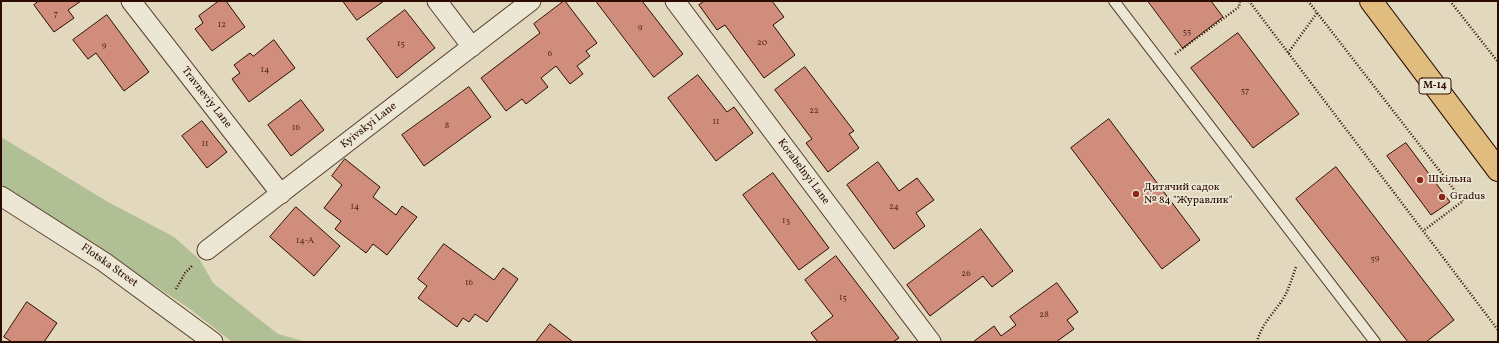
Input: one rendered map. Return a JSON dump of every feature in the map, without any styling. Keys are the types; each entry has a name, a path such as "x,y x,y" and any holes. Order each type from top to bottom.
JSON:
{"highway":[{"name":"М-14","path":"1371,1 1498,170"}],"street":[{"name":"Travneviy Lane","path":"131,1 281,194"},
{"path":"437,1 472,47"},
{"name":"Kyivskyi Lane","path":"207,250 531,1"},
{"name":"Korabelnyi Lane","path":"675,1 931,342"},
{"name":"Flotska Street","path":"1,196 104,262 213,342"}],"lane":[{"path":"1114,1 1375,342"}],"path":[{"path":"1162,64 1239,7 1240,1"},
{"path":"1249,1 1498,330"},
{"path":"1308,1 1463,201 1423,231"},
{"path":"1450,1 1498,62"},
{"path":"1288,53 1317,13"},
{"path":"1256,342 1259,332 1289,287 1302,248"}],"green space":[{"path":"1,137 108,202 174,237 200,260 213,283 278,334 303,341 330,342 232,342 190,309 1,184"}],"building":[{"path":"39,1 81,1 68,10 74,18 54,32 34,5"},
{"path":"219,1 226,1 245,27 212,51 195,29 203,23 199,16"},
{"path":"343,1 384,1 357,20"},
{"path":"564,1 597,43 586,51 590,56 577,66 583,74 570,84 556,66 541,78 548,87 526,104 522,99 506,111 481,78 540,33 534,24"},
{"path":"596,1 642,1 683,54 654,77"},
{"path":"705,1 772,1 784,17 773,25 795,55 764,78 725,25 717,30 699,5"},
{"path":"1148,1 1211,1 1223,17 1183,48"},
{"path":"405,10 435,48 397,78 367,39"},
{"path":"107,15 149,72 124,91 96,53 88,59 73,40"},
{"path":"1238,33 1299,114 1253,148 1191,68"},
{"path":"274,40 295,68 249,102 232,79 240,73 234,65 250,53 253,56"},
{"path":"805,67 854,131 849,134 859,148 828,172 806,143 812,139 775,90"},
{"path":"698,75 727,112 734,107 753,133 716,161 668,98"},
{"path":"469,87 491,117 424,166 402,135"},
{"path":"301,100 324,130 291,156 268,125"},
{"name":"Дитячий садок № 84 \"Журавлик\"","path":"1109,119 1200,240 1162,269 1071,148"},
{"path":"202,121 227,152 207,168 182,136"},
{"path":"1406,143 1450,202 1431,215 1387,156"},
{"path":"345,159 380,187 373,197 396,215 402,206 417,217 387,255 373,244 366,253 335,229 341,221 324,208 342,185 332,176"},
{"path":"878,162 899,191 917,178 934,200 916,213 925,226 894,249 847,185"},
{"path":"1336,167 1454,320 1426,342 1408,342 1296,199"},
{"path":"773,173 829,248 799,270 743,195"},
{"path":"296,207 340,246 314,276 270,237"},
{"path":"981,229 1013,271 992,287 983,276 930,316 907,285"},
{"path":"444,244 494,280 503,268 518,279 487,322 475,314 469,322 463,318 457,327 418,298 427,286 418,279"},
{"path":"836,256 899,338 893,342 818,342 811,333 833,316 805,280"},
{"path":"1057,283 1078,312 1067,320 1074,329 1056,342 973,342 994,326 1001,336 1016,325 1010,317"},
{"path":"27,302 57,323 44,342 12,342 4,337"},
{"path":"550,324 573,342 536,342"}],"place":[{"name":"Шкільна","path":"1420,180"},
{"name":"Дитячий садок № 84 \"Журавлик\"","path":"1136,194"},
{"name":"Gradus","path":"1442,197"}]}
